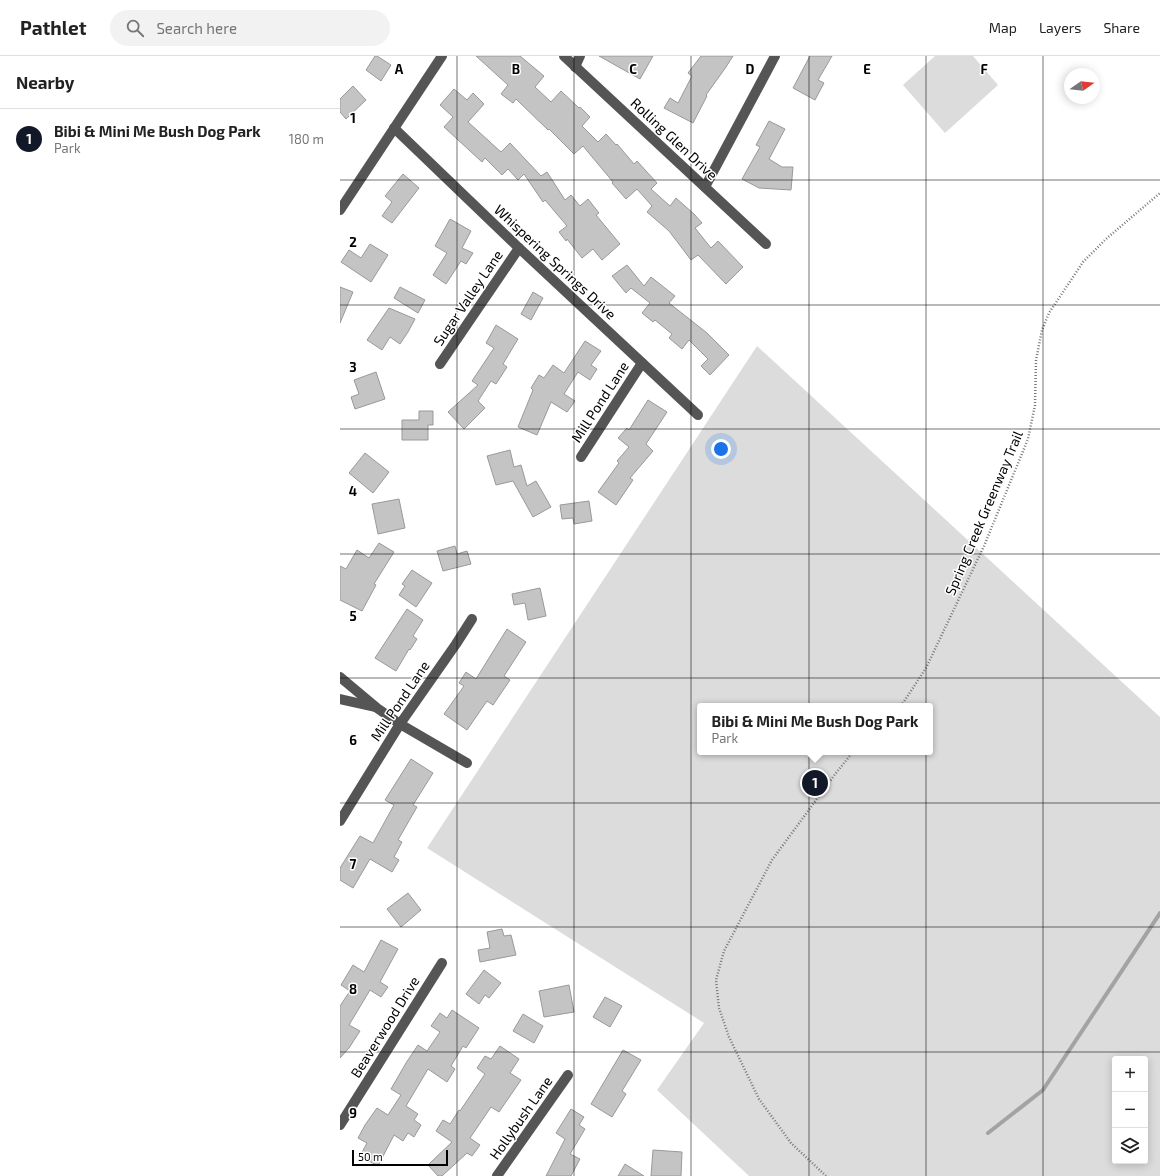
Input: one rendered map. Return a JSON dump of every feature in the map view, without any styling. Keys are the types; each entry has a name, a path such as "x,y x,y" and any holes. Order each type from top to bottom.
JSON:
{"street":[{"path":"340,210 442,56"},
{"name":"Rolling Glen Drive","path":"564,56 766,244"},
{"path":"575,67 580,56"},
{"path":"705,186 775,56"},
{"name":"Whispering Springs Drive","path":"394,128 698,415"},
{"name":"Sugar Valley Lane","path":"440,364 520,248"},
{"name":"Mill Pond Lane","path":"581,457 642,363"},
{"name":"Mill Pond Lane","path":"340,821 400,724 472,619"},
{"path":"340,677 377,708 400,724 467,763"},
{"path":"340,699 377,708"},
{"name":"Beaverwood Drive","path":"340,1125 442,963"},
{"name":"Hollybush Lane","path":"497,1176 568,1075"}],"path":[{"name":"Spring Creek Greenway Trail","path":"902,703 926,668 984,546 1028,439 1035,405 1036,360 1042,330 1050,313 1083,262 1106,239 1160,193"},
{"path":"826,1176 791,1144 759,1098 729,1037 718,1008 716,980 724,951 772,860 851,755"}],"shaded area":[{"path":"935,56 973,56 998,85 945,133 903,85"},
{"path":"757,346 1160,717 1160,1176 749,1176 657,1090 704,1023 427,848"}],"building":[{"path":"375,56 391,65 381,81 366,70"},
{"path":"476,56 520,56 544,76 535,87 551,102 561,91 579,108 580,107 590,117 582,126 598,142 606,134 616,145 617,144 634,164 637,161 657,183 651,189 670,206 676,198 694,214 702,223 695,228 711,248 718,241 743,267 726,284 698,255 691,260 669,231 647,212 652,206 637,189 626,199 583,146 574,154 516,99 513,103 501,94 508,85"},
{"path":"599,56 653,56 640,79"},
{"path":"701,56 733,56 706,95 707,96 693,123 664,108 670,98 678,103 692,76 688,73"},
{"path":"810,56 832,56 818,80 824,83 815,100 793,88"},
{"path":"353,86 366,100 346,119 340,112 340,99"},
{"path":"454,89 467,100 473,93 484,104 468,122 501,152 510,143 541,176 547,172 565,200 571,195 580,206 588,199 599,213 596,215 620,244 602,260 593,249 582,258 567,239 566,241 559,232 567,226 545,200 543,202 524,174 518,180 508,169 502,175 485,158 482,162 444,127 453,117 440,105"},
{"path":"769,121 785,129 769,159 782,167 793,167 791,190 759,188 742,179 760,147 756,145"},
{"path":"403,174 419,188 392,223 382,216 392,202 385,196"},
{"path":"450,219 471,231 462,248 473,253 466,264 461,261 446,284 433,275 447,253 435,246"},
{"path":"370,244 388,255 371,282 341,262 349,250 361,258"},
{"path":"627,265 644,286 651,277 675,296 669,303 707,333 729,355 710,375 701,366 708,359 689,340 682,349 669,338 672,334 655,320 653,322 642,313 650,303 631,288 626,293 612,276"},
{"path":"340,287 353,292 340,323"},
{"path":"400,287 425,300 418,313 394,298"},
{"path":"533,292 543,298 531,320 521,314"},
{"path":"389,308 415,319 400,344 390,337 382,350 367,340"},
{"path":"496,325 518,339 503,364 507,367 496,384 491,381 478,401 485,408 464,429 448,412 478,385 472,381 494,348 486,343"},
{"path":"585,341 601,351 591,365 597,369 590,380 578,372 564,394 575,401 567,412 551,402 537,435 518,427 533,390 531,388 539,375 544,378 553,365 564,373"},
{"path":"376,372 385,399 355,409 351,397 359,394 354,380"},
{"path":"648,400 667,412 646,444 653,451 630,478 633,480 616,505 598,492 619,463 617,461 629,447 618,438 627,428 629,430"},
{"path":"419,411 433,411 433,425 428,425 428,440 402,440 402,420 419,420"},
{"path":"510,450 514,467 521,465 527,486 536,481 551,507 533,517 513,481 496,485 487,456"},
{"path":"365,453 389,472 373,493 349,473"},
{"path":"399,499 405,528 378,534 372,504"},
{"path":"589,501 592,521 574,524 573,518 562,519 560,505"},
{"path":"379,543 394,552 374,584 376,585 362,611 340,600 340,566 346,569 357,550 369,558"},
{"path":"455,546 457,554 467,551 471,564 443,571 437,551"},
{"path":"412,570 432,583 416,607 399,595 405,586 402,584"},
{"path":"540,588 546,616 528,620 525,603 514,605 512,594"},
{"path":"407,609 423,620 413,636 417,639 410,650 409,649 396,671 375,658"},
{"path":"507,629 526,642 504,676 510,680 493,705 487,701 467,730 444,714 464,686 459,683 466,672 476,679"},
{"path":"411,759 433,773 413,805 417,807 398,840 402,842 394,857 399,860 392,872 370,859 353,888 340,880 340,868 360,836 373,843 394,805 385,800"},
{"path":"408,893 421,910 401,927 387,909"},
{"path":"502,929 504,936 511,935 516,955 480,962 478,950 490,948 487,932"},
{"path":"381,940 398,949 380,982 388,987 381,997 370,990 349,1025 360,1031 349,1048 340,1058 340,1006 350,991 341,985 353,965 364,972"},
{"path":"484,970 501,983 489,998 485,995 479,1004 466,994"},
{"path":"569,985 574,1012 544,1017 539,991"},
{"path":"605,997 622,1006 610,1027 593,1017"},
{"path":"452,1010 479,1028 466,1048 463,1046 451,1066 455,1069 447,1082 428,1069 406,1106 418,1114 414,1120 421,1125 414,1137 408,1133 403,1141 394,1135 378,1166 360,1156 367,1143 358,1138 377,1108 388,1115 401,1095 391,1089 406,1063 418,1045 427,1051 440,1032 431,1026 440,1013 447,1018"},
{"path":"523,1014 543,1026 534,1043 513,1031"},
{"path":"500,1046 519,1059 510,1073 521,1080 499,1112 491,1107 470,1138 480,1145 472,1156 467,1153 442,1176 438,1176 428,1165 452,1142 436,1131 443,1120 450,1124 459,1110 460,1111 485,1074 477,1068 485,1056 491,1059"},
{"path":"623,1050 641,1060 622,1091 626,1094 612,1117 591,1104"},
{"path":"571,1109 584,1117 579,1125 585,1129 570,1154 580,1159 571,1176 546,1176 565,1139 556,1133"},
{"path":"653,1150 682,1152 681,1176 651,1176"},
{"path":"625,1164 644,1176 618,1176"}],"waterway":[{"path":"988,1133 1043,1090 1160,913"}],"place":[{"name":"Bibi & Mini Me Bush Dog Park","path":"815,783"}]}
